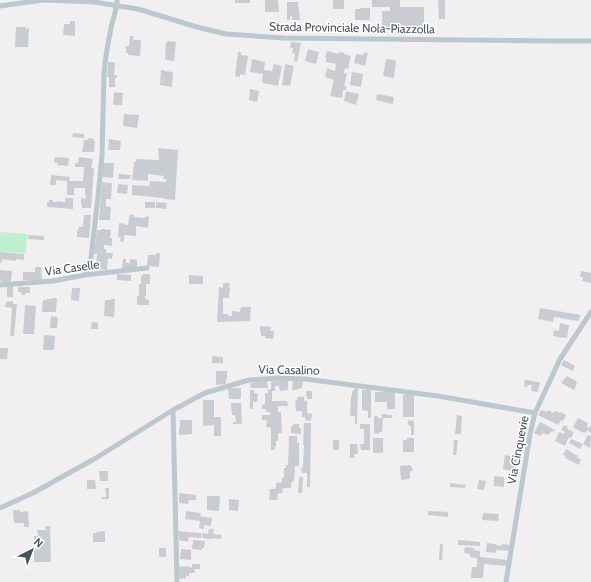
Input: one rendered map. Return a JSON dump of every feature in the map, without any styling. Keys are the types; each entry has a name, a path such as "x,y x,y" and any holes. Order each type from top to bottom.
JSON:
{"street":[{"name":"Strada Provinciale Nola-Piazzolla","path":"0,6 43,0 117,2 197,27 226,34 283,38 557,41 591,40"},
{"path":"85,275 91,258 102,156 105,62 117,2"},
{"name":"Via Caselle","path":"0,286 53,282 85,275 147,268"},
{"name":"Via Cinquevie","path":"506,582 530,434 536,413 560,359 591,312"},
{"name":"Via Casalino","path":"0,508 33,493 96,458 173,410 205,393 250,380 278,378 305,379 438,396 536,413"},
{"path":"173,410 177,582"}],"green space":[{"path":"0,232 27,234 26,253 0,252"}],"building":[{"path":"235,0 250,0 250,3 235,3"},
{"path":"265,0 278,0 279,12 265,12"},
{"path":"333,0 344,0 344,9 333,9"},
{"path":"372,0 400,0 400,7 372,7"},
{"path":"438,0 445,0 445,19 439,19"},
{"path":"287,2 298,2 300,20 292,20 292,16 290,17 290,20 287,20"},
{"path":"390,7 424,7 424,29 382,30 382,11 390,11"},
{"path":"370,8 370,20 355,20 355,9"},
{"path":"70,21 75,21 75,36 63,35 64,24 70,24"},
{"path":"16,27 26,27 26,29 29,28 28,47 15,47"},
{"path":"130,36 134,36 133,40 141,40 140,56 128,55 128,53 126,53 126,46 129,46"},
{"path":"168,41 176,42 174,61 166,60 165,58 166,43"},
{"path":"291,42 301,43 297,62 294,61 295,54 292,53 293,48 290,48"},
{"path":"308,49 319,52 316,64 305,61"},
{"path":"327,51 339,54 339,52 344,53 351,56 348,69 345,68 344,73 347,74 344,86 346,86 346,90 343,90 342,98 330,96 334,80 325,77 327,68 335,71 336,64 326,62 325,58"},
{"path":"238,52 241,52 241,55 248,56 245,75 240,74 240,77 235,76"},
{"path":"364,52 368,53 365,66 354,63 356,54 363,55"},
{"path":"252,59 265,62 264,70 272,71 274,64 282,66 278,86 262,83 263,74 250,72"},
{"path":"386,59 396,60 394,78 383,76"},
{"path":"108,62 115,62 114,75 117,75 117,78 115,78 115,87 109,87 109,77 107,77"},
{"path":"285,64 294,66 290,86 282,85"},
{"path":"161,70 173,72 172,87 160,85"},
{"path":"352,72 363,74 361,87 350,85"},
{"path":"250,89 259,91 257,102 249,100"},
{"path":"346,91 359,94 356,105 344,101"},
{"path":"114,92 123,93 122,105 113,105"},
{"path":"377,94 394,97 393,104 376,100"},
{"path":"124,114 139,115 137,128 123,126"},
{"path":"73,133 84,134 84,138 72,137"},
{"path":"88,138 94,139 95,141 94,152 82,152 84,140 88,140"},
{"path":"109,139 121,141 120,150 108,150"},
{"path":"158,148 178,150 175,200 132,195 132,185 149,186 150,181 166,182 166,179 163,179 164,176 148,174 148,181 132,180 134,162 136,162 136,159 159,160"},
{"path":"55,157 69,158 68,166 58,165 58,163 54,162"},
{"path":"79,157 93,159 91,168 94,168 91,208 82,208 81,198 86,199 85,188 74,188 74,195 67,195 67,181 56,180 56,185 50,185 51,175 70,177 69,181 83,181 84,167 75,167 75,163 78,163"},
{"path":"103,163 114,163 113,178 102,177"},
{"path":"119,174 131,175 130,179 118,179"},
{"path":"102,182 112,183 111,199 106,199 106,206 111,207 110,220 99,220"},
{"path":"118,184 128,185 127,194 117,193"},
{"path":"65,198 73,198 73,209 47,207 47,202 49,202 49,200 53,200 53,202 65,202"},
{"path":"145,202 155,202 155,208 145,208"},
{"path":"156,202 167,203 166,209 156,208"},
{"path":"130,214 134,215 134,217 149,217 148,228 136,226 136,236 124,235 124,242 120,241 121,237 118,237 119,223 128,225"},
{"path":"84,215 91,215 89,238 77,237 79,227 83,227"},
{"path":"97,230 111,230 110,238 112,238 112,246 104,245 106,253 113,253 112,259 108,258 107,270 95,269 97,254 94,254"},
{"path":"28,235 44,236 44,240 28,239"},
{"path":"0,252 24,254 24,260 16,259 16,261 2,259 2,263 0,262"},
{"path":"156,253 160,253 159,267 147,266 148,255 156,255"},
{"path":"123,259 126,259 126,263 130,263 130,259 137,260 137,269 122,268"},
{"path":"35,267 41,267 42,280 23,280 23,272 35,272"},
{"path":"0,270 12,271 11,282 0,282"},
{"path":"581,271 591,273 591,283 582,281 583,277 580,277"},
{"path":"117,274 131,275 131,281 117,280"},
{"path":"143,274 150,274 150,284 146,284 145,296 145,299 149,300 149,305 137,305 139,284 141,284 141,276"},
{"path":"189,275 203,276 203,284 189,284"},
{"path":"223,283 230,283 230,288 229,298 223,298 223,314 232,316 232,311 240,312 241,307 251,307 250,321 217,322 219,287 223,288"},
{"path":"7,285 13,285 13,297 7,297"},
{"path":"18,287 30,287 30,293 25,293 25,295 22,295 21,292 18,292"},
{"path":"72,288 80,288 79,301 71,300"},
{"path":"57,298 56,312 42,312 43,300"},
{"path":"115,299 114,317 104,316 105,300"},
{"path":"13,301 13,304 17,304 14,336 10,336 12,308 5,307 6,302"},
{"path":"25,305 36,306 34,334 23,334"},
{"path":"540,308 581,315 578,321 554,317 553,322 538,319"},
{"path":"51,316 58,317 57,328 50,328"},
{"path":"92,322 98,323 98,329 91,329"},
{"path":"560,323 569,325 567,338 553,336 554,330 559,331"},
{"path":"260,326 271,327 270,331 274,331 273,339 261,336"},
{"path":"44,335 55,336 54,350 43,350"},
{"path":"0,348 8,348 7,359 0,359"},
{"path":"212,356 223,357 223,363 212,363"},
{"path":"564,360 575,366 573,371 561,365"},
{"path":"216,371 227,371 226,384 216,385"},
{"path":"567,376 577,383 574,390 561,383"},
{"path":"288,380 288,390 280,391 279,386 275,386 275,391 272,391 272,401 287,401 288,406 278,406 278,412 281,412 282,433 278,433 278,441 276,441 275,449 271,450 271,428 266,427 267,420 262,420 262,415 270,415 270,412 266,412 266,409 262,409 262,405 265,404 265,393 268,393 268,389 271,389 271,381"},
{"path":"293,380 303,381 302,388 292,390"},
{"path":"525,380 539,382 538,391 531,391 532,385 524,387"},
{"path":"267,381 268,388 251,388 250,383"},
{"path":"228,388 241,388 241,399 229,399"},
{"path":"358,388 357,424 355,424 355,416 350,416 351,396 352,391"},
{"path":"367,388 371,389 371,418 368,418 368,411 362,410 362,390 367,390"},
{"path":"250,390 254,390 254,393 258,394 257,402 253,402 253,409 250,409"},
{"path":"383,390 395,390 395,409 387,409 387,402 375,402 375,392 383,392"},
{"path":"306,391 312,391 312,399 307,399"},
{"path":"406,392 414,393 414,417 403,417 403,395 406,395"},
{"path":"298,397 304,397 304,401 307,400 307,413 312,414 311,421 305,420 305,417 302,417 302,411 296,411 295,401"},
{"path":"203,400 214,400 214,417 221,417 221,436 214,436 214,425 203,426"},
{"path":"231,403 241,403 242,424 233,424 233,422 236,422 235,415 232,415"},
{"path":"541,410 547,412 548,410 553,413 555,411 561,412 566,415 563,421 561,420 558,425 538,415"},
{"path":"382,414 392,415 392,418 383,418 382,432 379,432 379,434 374,433 374,416 382,418"},
{"path":"457,415 462,416 461,434 455,434"},
{"path":"578,418 588,423 587,427 589,428 591,425 591,433 587,430 586,433 583,433 573,427"},
{"path":"180,420 192,420 192,434 179,435"},
{"path":"408,420 414,421 414,435 411,435 411,427 408,425"},
{"path":"540,422 555,430 554,432 552,431 548,435 543,433 541,436 534,433"},
{"path":"304,423 311,423 310,487 307,487 307,474 302,473 301,468 303,467"},
{"path":"293,424 299,424 301,434 291,433 291,426 293,426"},
{"path":"360,424 370,424 370,450 361,450 360,444 364,444 364,429 360,429"},
{"path":"564,425 568,427 567,429 574,432 571,438 569,437 565,446 555,441 559,432 564,434 565,432 561,430"},
{"path":"588,435 591,437 590,448 583,444"},
{"path":"289,436 297,436 297,442 299,443 299,466 295,466 294,481 292,481 291,488 283,488 282,493 278,493 277,500 269,500 270,489 276,489 276,483 282,482 282,478 284,477 284,468 288,465"},
{"path":"373,438 383,438 383,453 373,453"},
{"path":"407,438 414,438 414,452 403,452 403,440 407,440"},
{"path":"571,439 583,444 580,449 569,443"},
{"path":"333,440 339,440 339,450 333,450"},
{"path":"454,440 458,440 456,455 453,455"},
{"path":"350,444 357,444 358,454 354,454 354,458 350,458"},
{"path":"566,449 578,456 577,458 581,459 579,465 565,458 566,456 563,455"},
{"path":"505,455 518,458 516,468 514,467 513,472 503,469"},
{"path":"410,465 413,471 410,471 410,479 401,480 400,466"},
{"path":"99,471 108,471 108,481 100,481"},
{"path":"494,476 504,477 504,487 494,486"},
{"path":"299,477 303,477 302,493 298,493"},
{"path":"87,480 95,480 96,489 87,489"},
{"path":"479,480 486,481 484,490 477,489"},
{"path":"450,483 466,485 465,488 450,487"},
{"path":"105,488 109,488 109,499 102,499 102,497 106,497"},
{"path":"179,493 196,495 196,500 189,500 188,504 179,503"},
{"path":"207,496 220,496 219,511 207,510"},
{"path":"229,499 239,500 238,511 229,510"},
{"path":"13,510 20,510 20,512 28,511 29,527 24,527 24,523 14,523"},
{"path":"186,511 201,513 200,516 212,518 211,526 204,525 204,529 199,528 200,521 185,519"},
{"path":"428,511 448,512 448,517 428,515"},
{"path":"483,513 499,514 498,521 482,520"},
{"path":"45,526 50,526 51,562 34,562 34,536 38,536 37,530 46,530"},
{"path":"209,529 214,529 213,534 222,535 221,539 202,538 202,533 208,534"},
{"path":"105,531 105,542 93,542 93,533"},
{"path":"177,531 201,533 201,538 189,537 188,542 179,540"},
{"path":"193,540 205,541 204,548 202,548 202,550 192,549"},
{"path":"458,540 480,542 480,546 458,545"},
{"path":"487,543 502,546 502,544 511,545 510,551 496,550 495,553 486,552"},
{"path":"440,544 443,544 442,560 439,560"},
{"path":"465,547 474,548 474,550 480,551 480,557 508,560 507,566 484,564 483,578 471,578 472,567 477,567 477,558 470,557 470,554 464,553"},
{"path":"159,548 166,548 166,557 159,557"},
{"path":"181,549 191,550 191,560 180,559"},
{"path":"192,564 200,564 200,569 194,569 195,573 189,573 189,576 186,576 186,578 180,579 179,567 189,566 189,568 192,567"}]}
